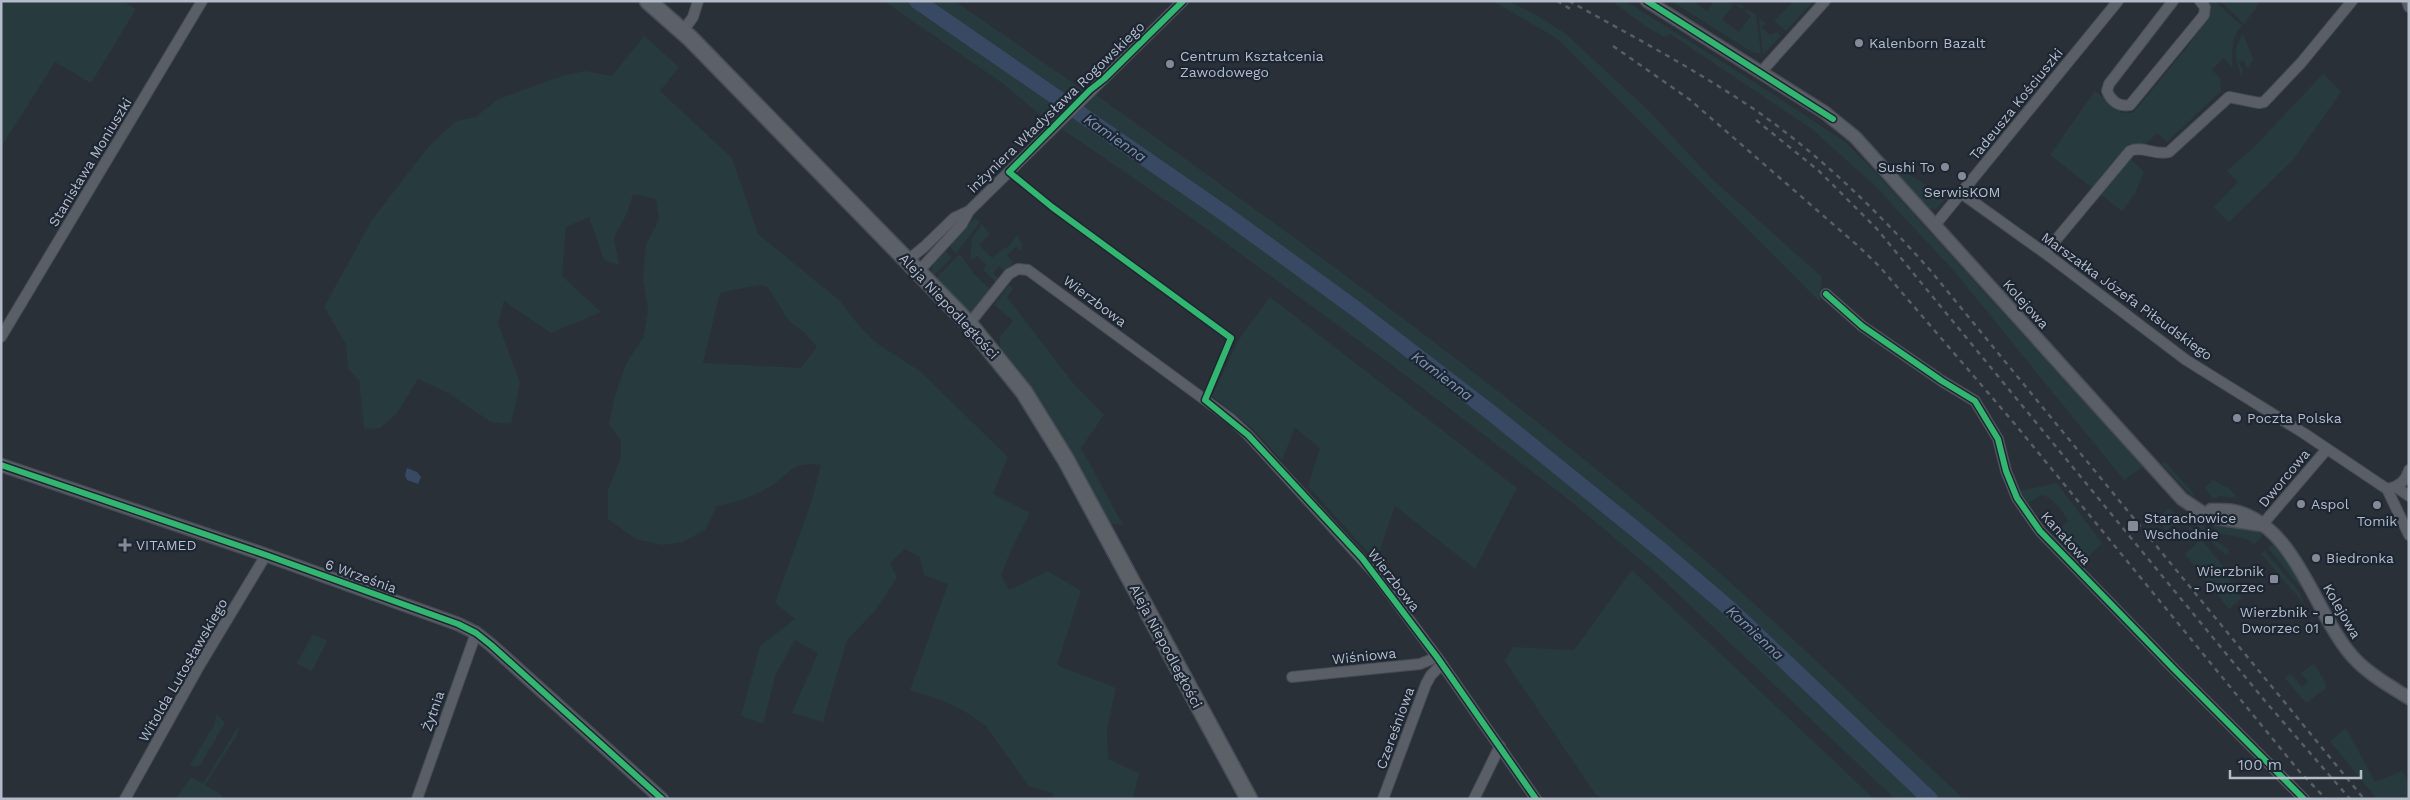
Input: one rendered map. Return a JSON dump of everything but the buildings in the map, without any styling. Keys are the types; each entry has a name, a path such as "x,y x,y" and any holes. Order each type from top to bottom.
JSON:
{"main road":[{"name":"Aleja Niepodległości","path":"648,1 683,31 969,324 1024,392 1049,431 1249,799"}],"street":[{"name":"Stanisława Moniuszki","path":"1,337 202,1"},
{"path":"683,31 693,17 698,1"},
{"name":"inżyniera Władysława Rogowskiego","path":"912,266 962,224 969,211 1047,132 1183,1"},
{"path":"1647,1 1761,72 1826,1"},
{"name":"Tadeusza Kościuszki","path":"1935,225 2118,1"},
{"path":"2173,1 2109,84 2107,92 2120,105 2130,105 2204,15 2205,7 2200,1"},
{"path":"2045,253 2130,151 2136,149 2166,153 2229,97 2239,97 2259,103 2264,102 2301,63 2352,1"},
{"path":"2407,1 2409,7"},
{"name":"Kolejowa","path":"1761,72 1833,119 1855,136 2182,499 2196,510 2238,512 2262,525 2274,535 2298,567 2347,651 2369,671 2409,698"},
{"name":"Marszałka Józefa Piłsudskiego","path":"1961,193 2045,253 2186,360 2387,487 2409,496"},
{"name":"inżyniera Władysława Rogowskiego","path":"912,266 924,248 954,218 969,211"},
{"name":"Wierzbowa","path":"969,324 1012,272 1022,269 1037,275 1238,425 1362,558 1500,746 1536,799"},
{"name":"Kanałowa","path":"1826,294 1862,326 1942,381 1975,401 1998,439 2006,471 2017,498 2040,531 2304,799"},
{"name":"Dworcowa","path":"2262,525 2327,449"},
{"name":"6 Września","path":"1,465 266,555 458,624 476,633 662,799"},
{"path":"2409,470 2407,478 2387,487 2409,535"},
{"name":"Witolda Lutosławskiego","path":"125,799 156,747 198,668 266,555"},
{"name":"Żytnia","path":"418,799 476,633"},
{"name":"Wiśniowa","path":"1292,677 1438,663"},
{"name":"Czereśniowa","path":"1383,799 1426,684 1438,663"},
{"path":"1474,799 1500,746"}],"green space":[{"path":"4,1 123,1 136,9 91,83 55,62 1,147 1,5"},
{"path":"884,1 955,1 1083,90 1049,122 1002,83"},
{"path":"1493,1 1508,1 1533,13 1565,33 1649,111 1711,178 1822,277 1820,302 1559,40"},
{"path":"1612,1 1625,1 1844,141 1878,175 2143,467 2124,480 1954,271 1875,186 1812,129 1670,34 1664,37 1644,25"},
{"path":"1671,1 1693,1 1707,11 1714,1 1742,5 1744,7 1742,9 1734,4 1722,20 1739,32 1751,16 1745,11 1747,9 1756,15 1761,54 1752,52"},
{"path":"1794,1 1814,1 1786,31 1774,21"},
{"path":"2206,1 2215,1 2242,26 2234,40 2233,68 2224,58 2212,69 2220,79 2221,91 2167,142 2157,133 2130,159 2144,172 2135,193 2122,211 2050,155 2095,91 2122,113 2133,113 2189,45 2211,13 2210,5"},
{"path":"2220,1 2261,1 2244,24"},
{"path":"1759,18 1766,24 1761,27 1770,35 1777,32 1781,36 1763,54"},
{"path":"2243,34 2253,59 2248,69 2243,60 2239,62 2243,71 2242,77 2238,66 2236,50"},
{"path":"644,36 679,67 660,91 732,158 758,234 839,300 861,328 879,345 920,371 1008,457 993,494 1030,513 1001,575 1009,590 1048,571 1081,591 1057,665 1116,688 1107,729 1108,759 1139,773 1133,799 1052,799 1053,793 1029,786 985,725 964,711 941,700 910,690 948,584 924,575 920,557 905,549 890,563 897,578 874,612 847,640 823,722 792,713 818,653 795,640 775,676 763,724 741,716 760,646 795,619 775,603 811,503 821,465 801,465 758,493 741,500 717,506 705,530 683,542 662,545 636,539 608,519 608,490 621,457 621,440 609,425 614,399 626,364 644,336 648,310 643,278 646,244 659,220 656,199 633,194 627,213 614,238 619,265 604,260 589,217 566,227 562,276 601,312 551,333 504,301 498,323 520,383 511,424 491,422 448,393 418,379 397,413 380,428 364,429 359,380 348,369 346,344 324,307 372,220 429,146 456,121 476,117 498,99 565,75 586,71 612,76","holes":["760,285 768,287 788,320 807,335 817,347 801,368 703,363 719,296 722,292"]},
{"path":"2323,74 2341,92 2293,160 2229,222 2214,207 2238,182 2227,171 2254,147"},
{"path":"1096,95 1385,305 1596,469 1741,592 1964,799 1895,799 1656,573 1573,503 1404,374 1193,219 1062,129"},
{"path":"1883,159 1941,194 1943,191 1945,199 1936,209 1929,208"},
{"path":"975,218 980,222 956,254 949,245"},
{"path":"982,224 990,234 979,245 992,258 1005,247 1007,249 1017,235 1022,243 1021,251 1016,247 1007,255 1013,262 1006,272 999,266 993,273 999,279 996,282 983,270 986,265 977,256 973,260 970,258 972,238"},
{"path":"944,250 952,258 934,275 931,274 933,262"},
{"path":"960,254 973,273 991,290 974,312 967,312 937,282 937,277"},
{"path":"1009,285 1013,289 1007,297 1073,383 1104,415 1081,448 1123,525 1107,523 1064,440 1000,347 1000,337 1013,321 994,305"},
{"path":"1270,297 1517,488 1475,569 1395,506 1376,561 1308,486 1320,448 1295,428 1282,460 1251,427 1212,396 1239,339"},
{"path":"2165,462 2194,494 2192,496 2162,464"},
{"path":"2213,480 2230,489 2237,498 2218,496 2218,498 2212,498 2205,488"},
{"path":"2057,483 2102,543 2081,564 2052,535 2068,521 2060,509 2054,502 2042,495 2028,503 2020,491"},
{"path":"2169,508 2180,518 2166,531 2156,519"},
{"path":"2189,511 2199,518 2209,536 2229,550 2227,555 2216,547 2188,513"},
{"path":"2213,522 2255,529 2263,536 2254,544 2242,538 2217,532"},
{"path":"2190,526 2220,562 2230,583 2242,598 2229,609 2185,554 2197,543 2188,528"},
{"path":"2273,544 2291,566 2302,585 2300,587 2268,548"},
{"path":"2265,551 2298,590 2304,604 2261,554"},
{"path":"1632,570 1872,797 1868,799 1604,799 1596,795 1505,661 1513,647 1574,650"},
{"path":"313,634 327,641 312,671 297,663"},
{"path":"2314,664 2324,680 2326,688 2306,703 2285,678 2291,674 2302,687 2308,682 2301,673"},
{"path":"217,714 225,723 200,765 195,767 190,765 214,725"},
{"path":"240,724 236,736 205,785 222,795 222,799 176,799 191,777 203,784"},
{"path":"2346,728 2375,782 2402,771 2409,783 2409,799 2377,799 2330,741"}],"water":[{"path":"407,468 417,472 421,477 418,484 407,480 405,475"}],"waterway":[{"name":"Kamienna","path":"917,1 1224,213 1356,309 1494,415 1661,550 1730,609 1930,799"}],"railway":[{"path":"1557,1 1574,11"},
{"path":"1569,1 1691,69 1761,114 1807,149 1871,207 1930,270 2364,799"},
{"path":"1613,46 1689,99 1880,267 2014,423 2299,771 2326,799"},
{"path":"1756,120 1819,171 1877,229 2265,701 2350,799"}],"cycle path":[{"path":"1183,1 1104,79 1090,90 1009,172 1052,207 1231,338 1205,400 1248,435 1362,558 1437,657 1536,799"},
{"path":"1647,1 1833,119"},
{"path":"1826,294 1862,326 1942,381 1975,401 1998,439 2006,471 2017,498 2040,531 2304,799"},
{"path":"1,465 266,555 458,624 476,633 662,799"}],"place":[{"name":"Kalenborn Bazalt","path":"1859,43"},
{"name":"Centrum Kształcenia Zawodowego","path":"1170,64"},
{"name":"Sushi To","path":"1945,167"},
{"name":"SerwisKOM","path":"1962,176"},
{"name":"Poczta Polska","path":"2237,418"},
{"name":"Aspol","path":"2301,504"},
{"name":"Tomik","path":"2377,505"},
{"name":"Starachowice Wschodnie","path":"2133,526"},
{"name":"VITAMED","path":"125,545"},
{"name":"Biedronka","path":"2316,558"},
{"name":"Wierzbnik - Dworzec","path":"2274,579"},
{"name":"Wierzbnik - Dworzec 01","path":"2329,620"}]}
